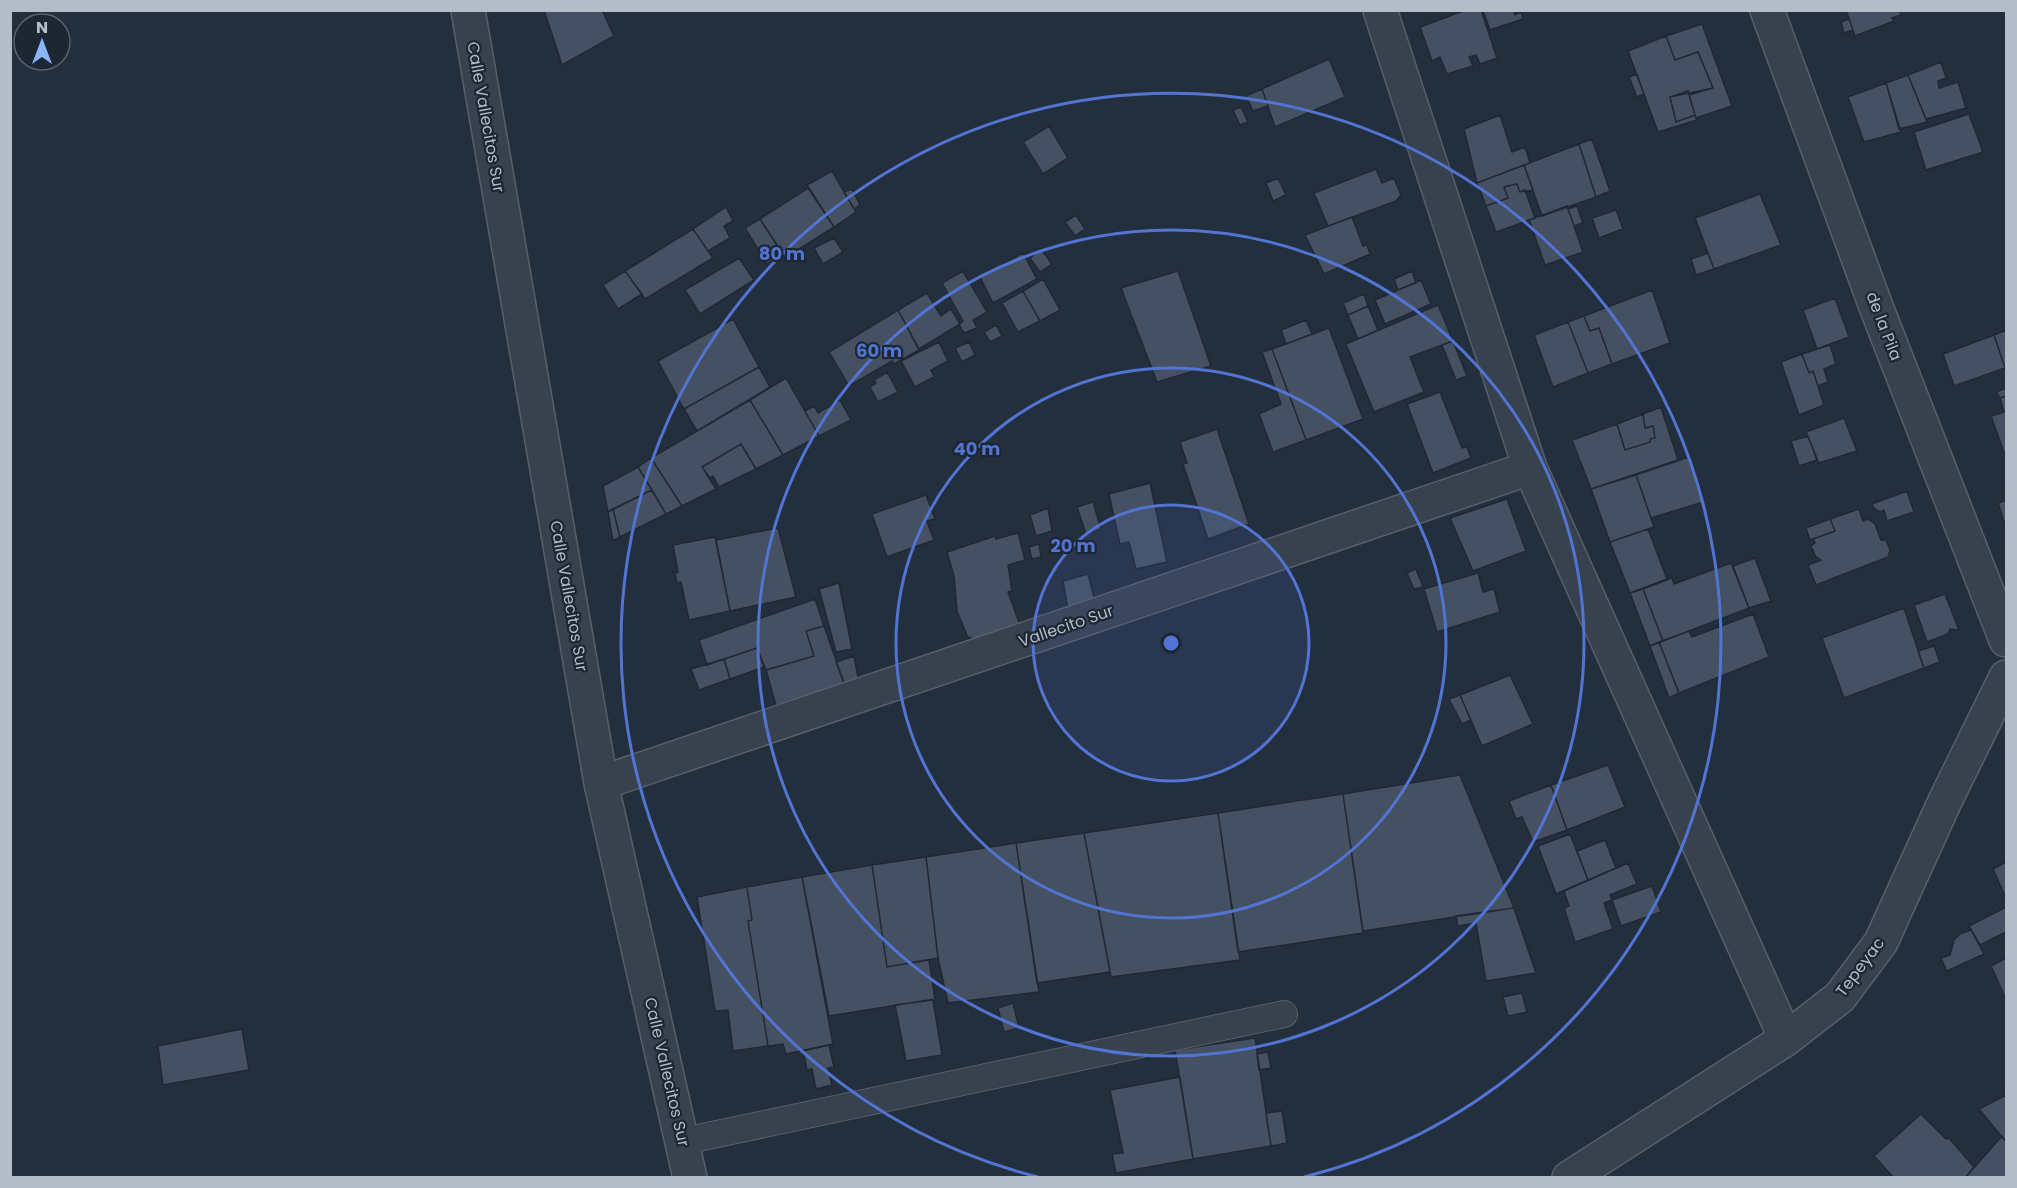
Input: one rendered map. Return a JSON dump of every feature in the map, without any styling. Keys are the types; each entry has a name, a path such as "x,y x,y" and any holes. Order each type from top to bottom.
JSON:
{"street":[{"name":"Calle Vallecitos Sur","path":"468,10 601,783 684,1141 690,1178"},
{"path":"1380,10 1530,468 1786,1039"},
{"name":"de la Pila","path":"1767,10 1875,304 2007,640"},
{"name":"Vallecito Sur","path":"601,783 1530,468"},
{"name":"Tepeyac","path":"1569,1178 1786,1039 1840,997 1881,942 1945,801 2007,676"}],"lane":[{"path":"684,1141 1284,1014"}],"building":[{"path":"544,10 602,10 614,36 562,65"},
{"path":"1466,10 1481,10 1497,58 1480,64 1476,55 1469,57 1473,66 1447,74 1440,57 1432,61 1420,27"},
{"path":"1483,10 1513,10 1515,15 1521,12 1523,19 1490,30"},
{"path":"1846,10 1899,10 1901,15 1892,18 1894,21 1855,36"},
{"path":"1849,19 1853,30 1844,33 1841,22"},
{"path":"1702,24 1732,106 1696,118 1689,95 1713,88 1698,52 1675,60 1666,36"},
{"path":"1666,36 1675,60 1698,52 1713,88 1670,97 1676,122 1695,115 1697,120 1658,132 1628,51"},
{"path":"1329,59 1345,97 1275,127 1262,89"},
{"path":"1941,62 1946,78 1938,81 1939,88 1958,82 1966,108 1926,119 1908,75"},
{"path":"1637,74 1644,94 1637,97 1629,77"},
{"path":"1908,75 1927,122 1899,129 1886,83"},
{"path":"1886,83 1901,132 1864,142 1848,97"},
{"path":"1262,89 1268,106 1253,111 1246,96"},
{"path":"1688,91 1695,115 1676,122 1670,97"},
{"path":"1241,107 1248,122 1240,125 1233,110"},
{"path":"1969,114 1983,152 1926,170 1914,132"},
{"path":"1500,115 1512,152 1525,147 1530,163 1477,183 1464,129"},
{"path":"1049,126 1068,158 1043,174 1023,142"},
{"path":"1592,139 1610,191 1596,197 1579,144"},
{"path":"1579,144 1596,197 1542,216 1524,165"},
{"path":"1524,165 1533,190 1520,192 1517,184 1504,187 1508,198 1486,206 1477,183"},
{"path":"1376,169 1382,183 1394,178 1401,195 1396,201 1328,226 1314,193"},
{"path":"832,171 856,212 834,227 807,185"},
{"path":"1278,178 1286,195 1273,201 1266,183"},
{"path":"1517,184 1520,192 1525,190 1535,218 1496,232 1486,206 1508,198 1504,187"},
{"path":"808,188 834,227 785,258 760,219"},
{"path":"852,189 860,205 854,209 844,192"},
{"path":"1760,194 1781,245 1714,269 1695,218"},
{"path":"1567,206 1583,252 1545,265 1529,220"},
{"path":"1577,206 1583,223 1574,226 1568,209"},
{"path":"726,207 733,221 724,226 730,238 708,251 693,229"},
{"path":"1616,210 1623,229 1599,238 1592,218"},
{"path":"1076,215 1085,229 1075,236 1065,222"},
{"path":"1352,217 1363,246 1367,245 1370,254 1324,274 1305,235"},
{"path":"760,219 783,254 767,264 745,228"},
{"path":"693,229 713,258 645,299 625,271"},
{"path":"834,238 843,252 823,264 814,248"},
{"path":"1041,249 1052,264 1040,272 1030,258"},
{"path":"1023,253 1037,279 993,303 980,277"},
{"path":"1708,253 1714,269 1696,275 1691,259"},
{"path":"739,258 754,280 700,314 685,290"},
{"path":"625,271 642,294 618,309 603,285"},
{"path":"963,271 987,312 973,320 977,328 964,333 959,325 963,321 942,283"},
{"path":"1178,271 1211,366 1157,382 1121,288"},
{"path":"1412,271 1416,283 1398,290 1394,279"},
{"path":"1043,279 1060,310 1040,321 1023,291"},
{"path":"1421,280 1431,304 1385,324 1375,300"},
{"path":"1652,290 1670,343 1612,364 1599,328 1590,331 1584,316"},
{"path":"1023,291 1040,321 1018,332 1002,303"},
{"path":"927,293 941,316 951,309 960,324 919,349 898,310"},
{"path":"1364,294 1368,306 1348,315 1343,303"},
{"path":"1835,298 1849,337 1817,349 1803,310"},
{"path":"1438,305 1453,341 1410,357 1424,392 1374,412 1346,344"},
{"path":"1368,306 1378,330 1358,339 1348,315"},
{"path":"898,310 919,350 894,364 892,361 849,386 829,352"},
{"path":"1584,316 1590,331 1599,328 1612,364 1588,373 1568,322"},
{"path":"733,319 759,367 684,409 658,361"},
{"path":"1306,320 1312,334 1286,344 1281,330"},
{"path":"1568,322 1588,373 1553,387 1534,335"},
{"path":"996,325 1002,336 990,342 984,332"},
{"path":"1329,328 1363,419 1306,440 1272,349"},
{"path":"2006,330 2006,371 1994,335"},
{"path":"1994,335 2005,368 1954,386 1943,354"},
{"path":"1453,341 1467,376 1456,380 1442,345"},
{"path":"939,342 948,361 931,370 934,377 915,387 901,361"},
{"path":"969,342 975,355 962,362 955,348"},
{"path":"1830,345 1836,364 1824,369 1828,382 1818,386 1813,371 1809,373 1802,354"},
{"path":"1272,349 1306,440 1273,452 1259,414 1281,404 1262,352"},
{"path":"1802,354 1809,373 1813,371 1824,405 1799,415 1781,362"},
{"path":"759,367 770,387 697,431 684,409"},
{"path":"887,372 898,392 878,402 870,387 876,383 874,380"},
{"path":"786,378 819,436 783,455 750,400"},
{"path":"2006,388 2006,396 2000,398 1996,392"},
{"path":"1440,392 1462,448 1467,447 1471,458 1433,473 1407,404"},
{"path":"2006,396 2006,458 1991,416 2004,412 2000,398"},
{"path":"750,400 783,455 756,469 741,444 702,467 716,489 682,506 651,458"},
{"path":"840,400 851,420 819,436 805,411 814,406 818,413"},
{"path":"1661,407 1678,460 1591,489 1572,440 1617,424 1625,450 1650,442 1650,439 1655,438 1653,426 1645,428 1643,414"},
{"path":"1643,414 1645,428 1653,426 1655,438 1650,439 1650,442 1625,450 1617,424"},
{"path":"1844,418 1857,451 1819,463 1806,432"},
{"path":"1217,429 1249,524 1208,539 1183,464 1187,463 1180,442"},
{"path":"1808,436 1817,460 1799,466 1791,441"},
{"path":"741,444 756,469 719,487 713,476 710,478 702,467"},
{"path":"1689,457 1703,502 1651,518 1636,475"},
{"path":"651,458 682,506 666,514 638,467"},
{"path":"638,467 652,490 608,512 603,486"},
{"path":"1636,475 1654,527 1610,542 1591,489"},
{"path":"1150,483 1167,562 1136,569 1129,542 1120,544 1109,494"},
{"path":"652,490 666,514 620,537 613,509"},
{"path":"1907,491 1914,512 1887,521 1884,510 1880,512 1872,504"},
{"path":"926,495 935,519 927,521 934,540 887,557 872,514"},
{"path":"1507,499 1526,551 1473,571 1450,518"},
{"path":"2006,500 2006,527 1998,503"},
{"path":"1093,502 1101,529 1086,534 1077,507"},
{"path":"1048,508 1052,531 1036,536 1030,515"},
{"path":"613,509 620,537 613,541 608,512"},
{"path":"1859,509 1863,521 1868,519 1875,524 1881,540 1886,540 1890,550 1888,557 1816,585 1808,565 1821,560 1816,557 1811,546 1815,543 1813,539 1835,531 1830,519"},
{"path":"1830,519 1835,531 1810,540 1806,528"},
{"path":"778,528 796,597 730,611 716,540"},
{"path":"1648,529 1667,579 1630,593 1610,542"},
{"path":"1018,533 1025,560 1008,565 1012,591 1008,592 1021,628 973,644 970,637 968,638 957,611 954,576 947,552 995,536 996,539"},
{"path":"715,537 730,611 689,620 681,582 677,583 675,573 678,572 673,545"},
{"path":"1039,544 1041,557 1032,559 1029,547"},
{"path":"1755,558 1771,601 1749,608 1733,566"},
{"path":"1731,563 1749,608 1663,641 1643,589 1672,578 1674,584"},
{"path":"1416,569 1423,587 1414,589 1407,573"},
{"path":"1478,573 1483,592 1494,589 1500,612 1437,632 1424,589"},
{"path":"1088,574 1095,601 1068,610 1063,581"},
{"path":"839,583 852,649 836,652 819,589"},
{"path":"1643,589 1663,641 1650,646 1630,593"},
{"path":"1945,594 1959,630 1950,629 1948,634 1927,642 1914,605"},
{"path":"815,599 824,626 806,631 814,656 766,670 757,648 707,665 699,640"},
{"path":"1904,608 1924,668 1844,698 1822,638"},
{"path":"1753,614 1769,657 1679,693 1659,642 1689,631 1692,637"},
{"path":"824,626 845,686 777,709 766,670 814,656 806,631"},
{"path":"1659,642 1679,693 1669,698 1650,646"},
{"path":"1934,646 1940,662 1924,668 1918,651"},
{"path":"757,648 764,667 730,679 724,659"},
{"path":"854,656 859,682 845,686 836,662"},
{"path":"724,659 730,679 699,690 691,669"},
{"path":"1510,675 1533,724 1482,746 1460,695"},
{"path":"1460,695 1471,720 1462,724 1449,699"},
{"path":"1608,765 1625,807 1567,830 1551,785"},
{"path":"1460,775 1514,908 1363,931 1343,794"},
{"path":"1551,785 1567,830 1533,842 1522,817 1516,819 1509,801"},
{"path":"1343,794 1363,933 1238,952 1218,813"},
{"path":"1218,813 1240,960 1111,977 1084,833"},
{"path":"1084,833 1110,972 1037,983 1016,843"},
{"path":"1570,834 1588,880 1556,894 1538,846"},
{"path":"1605,840 1616,868 1588,880 1577,851"},
{"path":"1016,843 1039,992 948,1003 938,958 926,857"},
{"path":"926,857 938,958 887,967 872,865"},
{"path":"2006,862 2006,898 1993,869"},
{"path":"1628,863 1637,884 1610,895 1612,900 1604,903 1613,929 1575,942 1564,908 1569,906 1564,891"},
{"path":"872,865 887,967 929,960 935,999 829,1016 802,877"},
{"path":"802,877 833,1044 786,1054 783,1044 768,1046 748,921 752,920 747,887"},
{"path":"1652,886 1661,912 1621,926 1612,900"},
{"path":"747,887 752,920 748,921 768,1046 733,1051 728,1010 715,1011 697,897"},
{"path":"2006,907 2006,932 1980,945 1969,926"},
{"path":"1514,908 1536,973 1486,981 1476,923 1458,926 1456,916"},
{"path":"1971,930 1984,954 1947,971 1941,958 1950,955 1954,940 1960,934"},
{"path":"2006,958 2006,999 1991,966"},
{"path":"1522,993 1527,1012 1508,1016 1503,997"},
{"path":"933,1000 942,1055 906,1061 895,1005"},
{"path":"1013,1003 1019,1028 1004,1032 998,1008"},
{"path":"242,1029 249,1070 163,1085 158,1046"},
{"path":"1255,1038 1271,1146 1193,1159 1175,1050"},
{"path":"829,1045 834,1067 828,1068 832,1085 816,1089 812,1069 807,1070 803,1051"},
{"path":"1268,1052 1271,1068 1259,1070 1257,1054"},
{"path":"1180,1077 1193,1159 1116,1173 1112,1154 1123,1153 1110,1090"},
{"path":"2006,1095 2006,1142 1979,1109"},
{"path":"1282,1111 1287,1143 1271,1146 1266,1113"},
{"path":"1921,1114 1946,1139 1949,1138 1974,1167 1965,1178 1894,1178 1874,1156"},
{"path":"2002,1136 2006,1142 2006,1178 1965,1178"}]}
